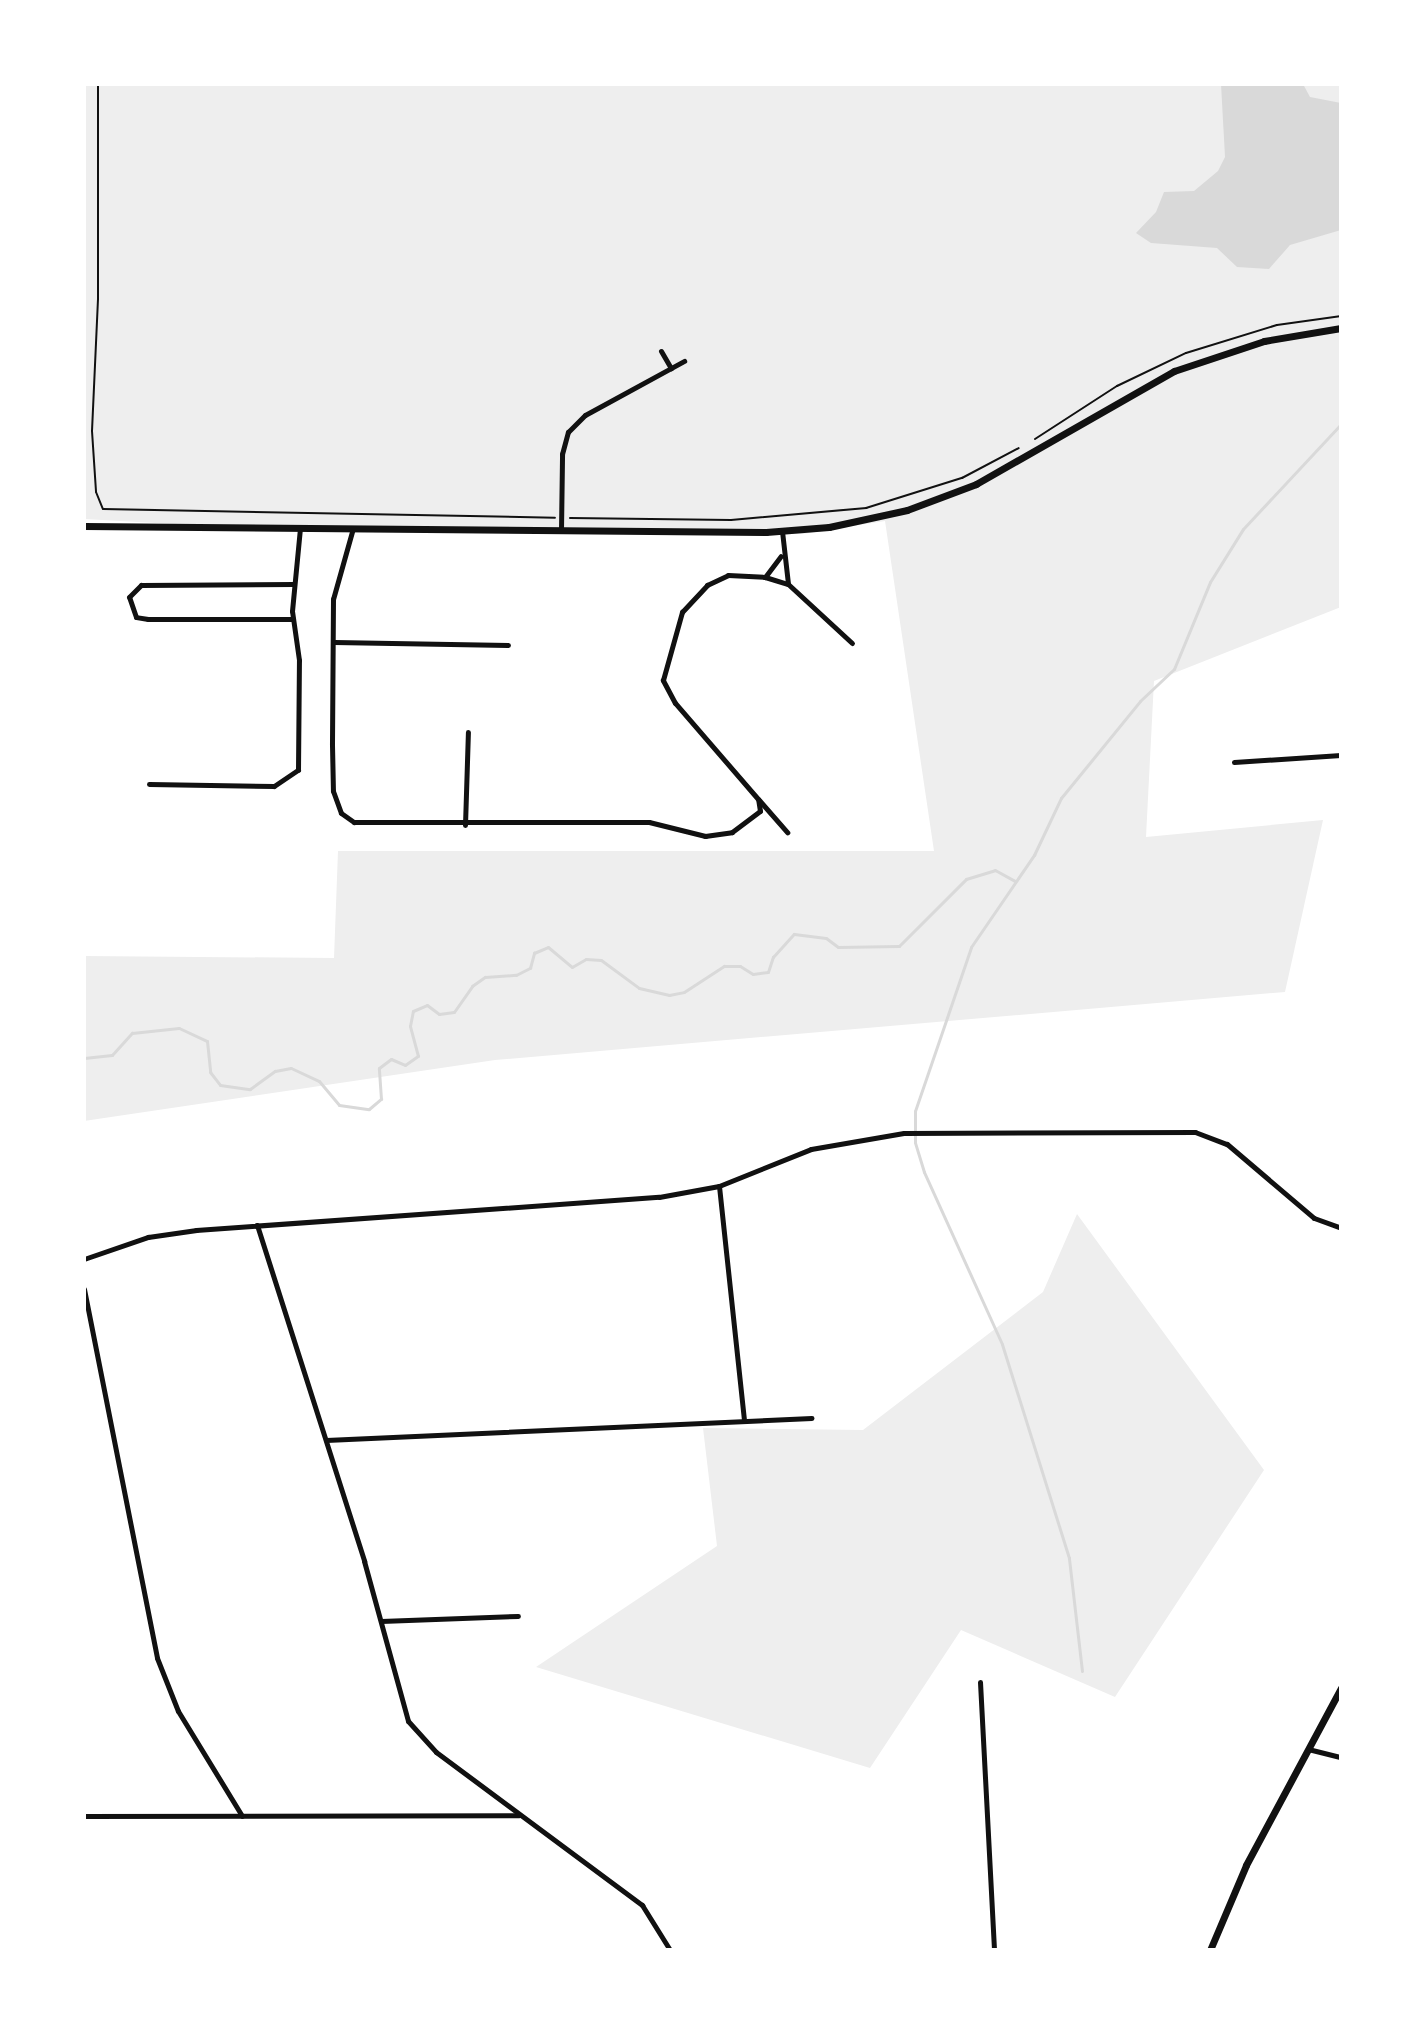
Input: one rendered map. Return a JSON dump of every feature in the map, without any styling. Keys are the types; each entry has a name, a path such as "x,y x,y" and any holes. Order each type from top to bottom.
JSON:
{"main road":[{"path":"84,526 782,531 829,527 941,499 1035,454 1174,371 1264,341 1341,328"},
{"path":"1210,1950 1246,1865 1341,1688"}],"street":[{"path":"661,351 671,368"},
{"path":"561,530 562,454 568,432 585,415 684,361"},
{"path":"149,784 274,786 298,770 299,660 293,619 300,528"},
{"path":"353,528 333,599 333,791 341,813 354,822 465,825 649,822 705,836 732,832 760,811 758,799"},
{"path":"765,577 781,556 782,531"},
{"path":"781,556 788,564 788,584"},
{"path":"787,832 675,703 663,680 675,629 692,599 728,575 765,577 788,584 852,643"},
{"path":"293,619 148,619 136,617 129,597 141,585 294,584"},
{"path":"334,642 508,645"},
{"path":"465,825 468,732"},
{"path":"1234,762 1341,755"},
{"path":"84,1259 148,1237 257,1225 585,1205 719,1186 855,1138 1168,1130 1195,1132 1227,1144 1314,1218 1341,1228"},
{"path":"719,1186 744,1419"},
{"path":"257,1225 326,1440 408,1721 436,1752 642,1905 670,1950"},
{"path":"84,1289 157,1658 178,1711 242,1816"},
{"path":"326,1440 812,1418"},
{"path":"381,1621 518,1616"},
{"path":"980,1682 994,1950"},
{"path":"1308,1749 1341,1757"},
{"path":"84,1816 521,1815"}],"shaded area":[{"path":"86,84 1341,84 1341,607 1154,681 1146,837 1323,820 1285,992 495,1060 84,1121 84,956 334,958 338,851 934,851 885,521 803,534 319,532 84,519"},
{"path":"1221,84 1303,84 1310,97 1341,103 1341,230 1290,245 1269,269 1237,267 1217,248 1151,243 1136,233 1156,212 1164,192 1194,191 1218,171 1225,157"},
{"path":"1077,1214 1264,1470 1115,1697 961,1630 870,1768 536,1667 717,1546 703,1428 863,1430 1043,1292"}],"waterway":[{"path":"1082,1671 1069,1558 1002,1344 924,1172 915,1142 915,1111 971,947 1034,855 1061,798 1140,701 1174,669 1210,582 1243,529 1341,424"},
{"path":"84,1058 112,1055 132,1033 179,1028 207,1041 210,1072 220,1085 250,1089 275,1071 291,1068 319,1081 339,1105 369,1109 381,1099 379,1068 391,1059 405,1065 418,1056 410,1026 413,1011 427,1005 439,1014 454,1012 472,986 485,977 516,975 530,968 534,953 548,947 572,967 586,959 601,960 639,988 669,995 684,992 724,966 740,966 753,974 768,972 773,957 794,934 826,938 838,947 899,946 966,879 995,870 1015,881"}]}
